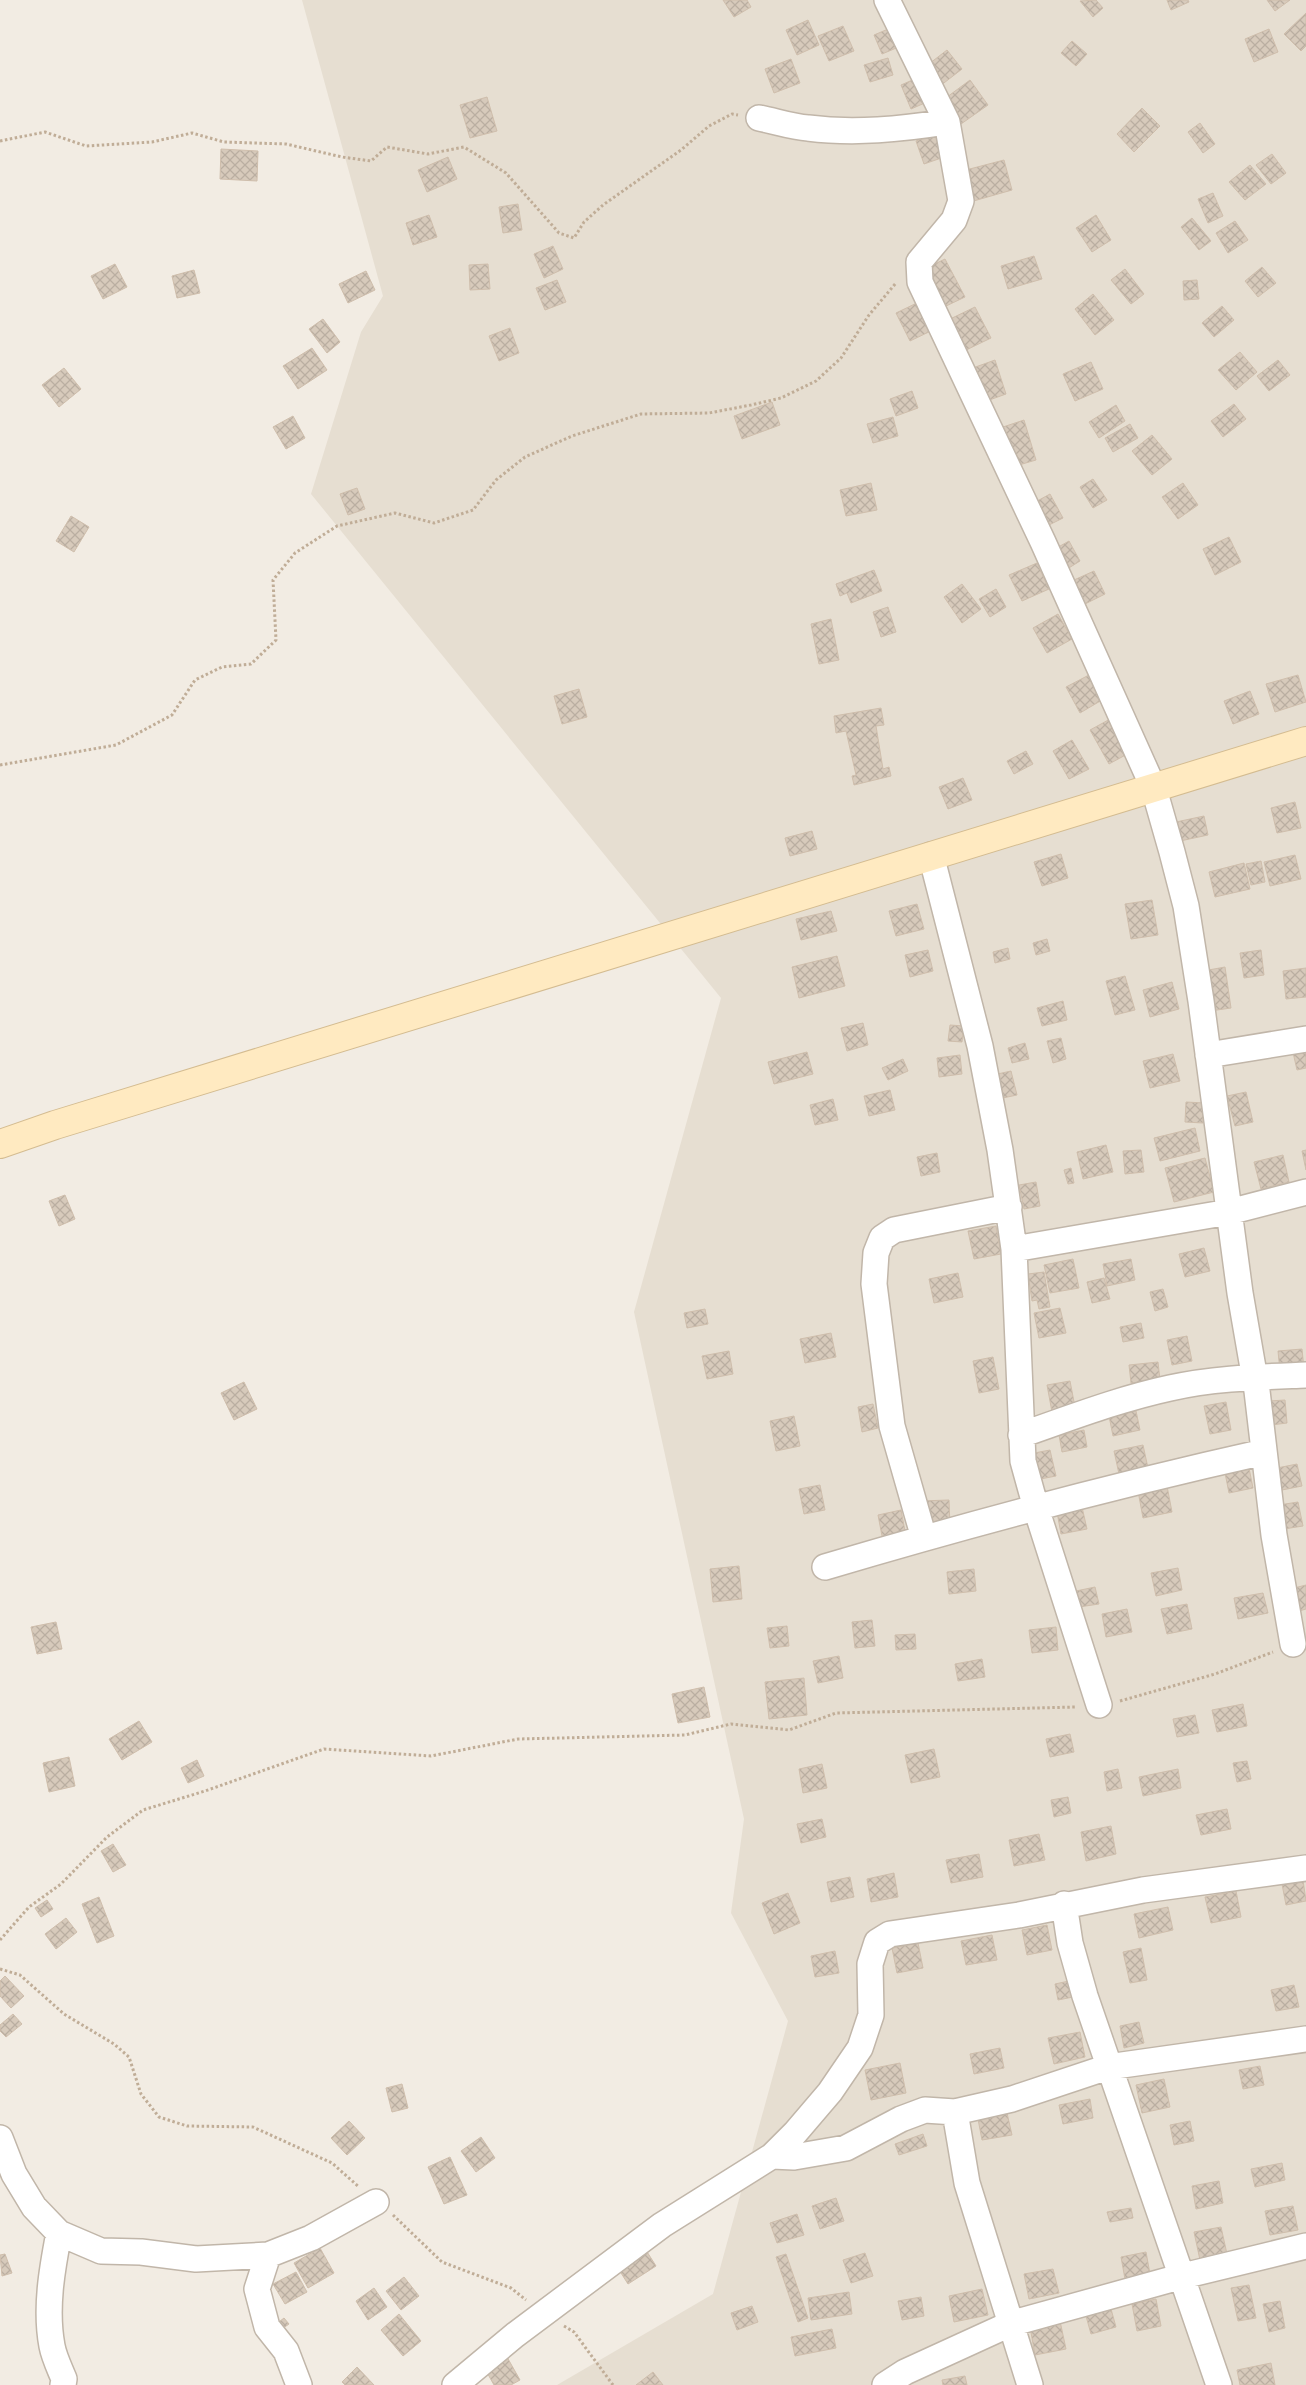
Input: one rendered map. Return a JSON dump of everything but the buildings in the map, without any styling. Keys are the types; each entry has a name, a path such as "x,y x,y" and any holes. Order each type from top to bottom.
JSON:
{"main road":[{"path":"0,1144 55,1125 1306,741"}],"street":[{"path":"887,0 947,122 961,202 954,220 919,262 920,282 1043,542 1154,789 1186,906 1254,1377 1274,1535 1293,1644"},
{"path":"759,118 807,128 842,131 905,128 947,122"},
{"path":"931,855 980,1046 1008,1207 1014,1249 1023,1461 1036,1508 1099,1705"},
{"path":"1208,1055 1306,1039"},
{"path":"1014,1249 1229,1212 1306,1192"},
{"path":"924,1538 892,1426 874,1284 876,1253 882,1238 894,1230 1008,1207"},
{"path":"1021,1435 1171,1387 1254,1377 1306,1375"},
{"path":"826,1568 924,1538 1141,1479 1264,1452"},
{"path":"455,2385 544,2314 662,2225 772,2156 795,2134 830,2092 860,2048 871,2015 870,1964 877,1942 890,1934 1019,1915 1064,1904 1143,1890 1306,1868"},
{"path":"1064,1904 1070,1943 1108,2067 1183,2276 1219,2385"},
{"path":"772,2156 794,2157 846,2148 901,2119 925,2110 955,2112 1012,2099 1108,2067 1306,2039"},
{"path":"955,2112 967,2183 1030,2385"},
{"path":"0,2138 14,2174 34,2207 59,2233 101,2251 141,2252 196,2259 268,2255 310,2238 376,2202"},
{"path":"59,2233 52,2274 50,2314 52,2347 64,2379 64,2385"},
{"path":"885,2385 906,2372 1010,2324 1183,2276 1306,2246"},
{"path":"268,2255 258,2288 267,2327 286,2351 299,2385"}],"path":[{"path":"0,141 45,132 86,146 152,142 192,133 224,142 286,144 371,161 386,147 428,154 464,147 506,172 559,233 574,238 584,222 603,205 681,150 709,126 732,114 759,118"},
{"path":"0,765 116,745 172,715 195,680 222,667 251,664 276,640 273,580 295,553 337,526 394,513 434,523 473,510 496,480 525,457 572,436 641,414 708,413 751,405 781,398 816,381 842,358 869,314 902,277 919,262"},
{"path":"0,1940 29,1906 61,1884 107,1837 143,1810 205,1791 324,1749 431,1756 518,1739 685,1736 731,1724 789,1730 836,1712 1099,1705 1215,1674 1293,1644"},
{"path":"0,1969 20,1975 64,2014 114,2044 129,2058 142,2094 159,2117 187,2126 253,2127 332,2163 403,2223 442,2262 510,2288 544,2314 574,2332 613,2385"}],"shaded area":[{"path":"302,0 1306,0 1306,2385 557,2385 713,2294 788,2021 731,1913 744,1819 634,1312 721,998 311,494 361,332 383,296"}]}
